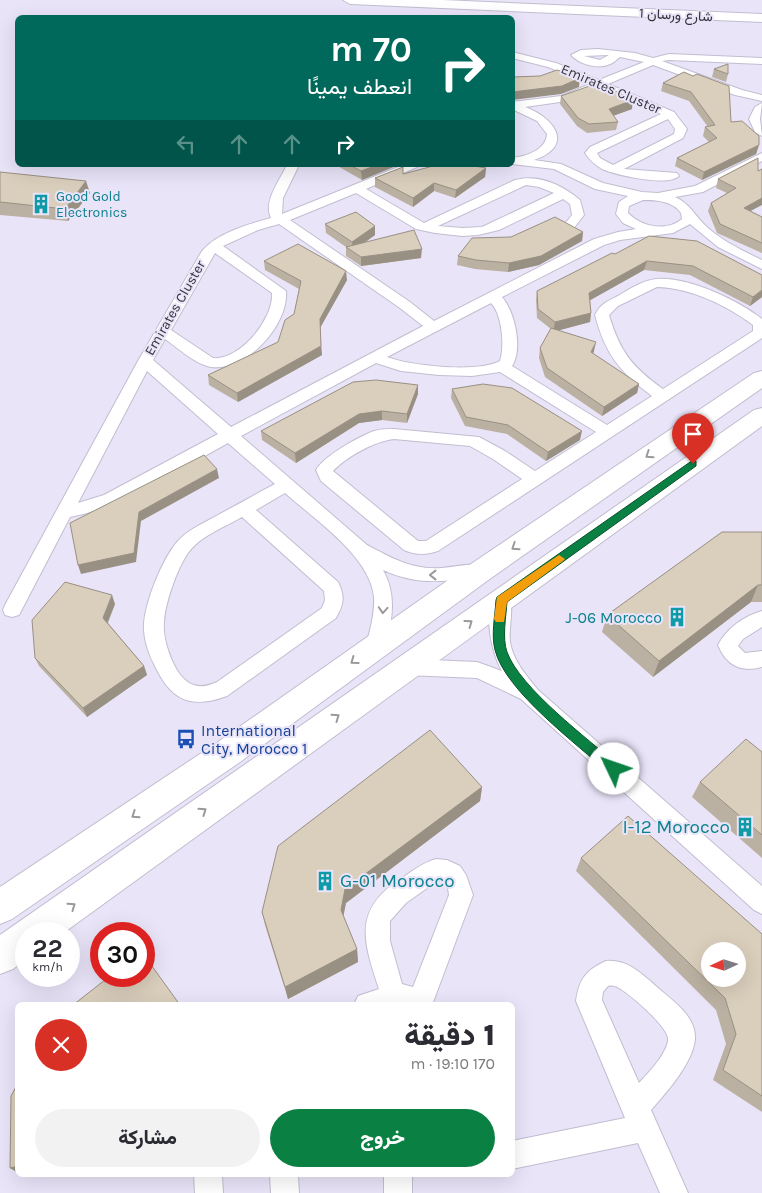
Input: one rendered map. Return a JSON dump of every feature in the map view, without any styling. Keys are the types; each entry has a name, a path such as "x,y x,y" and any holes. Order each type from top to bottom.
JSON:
{"street":[{"name":"شارع ورسان 1","path":"350,0 762,18"},
{"name":"شارع ورسان 1","path":"523,0 762,10"},
{"path":"616,54 655,61 739,93 762,98"},
{"name":"Emirates Cluster","path":"515,56 552,65 670,114 681,129 679,136 614,169"},
{"path":"515,106 563,99 655,61 675,57 762,61"},
{"path":"739,93 759,109 754,122 762,133"},
{"path":"546,121 549,112 563,99"},
{"path":"515,107 529,111 546,121 553,134 553,140 549,146 536,155 515,161"},
{"path":"670,114 594,148 591,153 594,158 614,169 636,176 673,176"},
{"path":"549,146 554,158 565,169"},
{"path":"606,239 616,227 627,201 699,189 762,156"},
{"path":"515,161 541,163 565,169 599,186 612,197 626,219 640,226 716,242"},
{"path":"292,167 274,204 274,212 279,220 405,305 433,328"},
{"name":"Emirates Cluster","path":"376,646 382,618 384,594 377,572 361,550 145,361 208,251 214,246 254,226 279,220 407,167"},
{"path":"425,228 523,182 541,183 576,203 578,209 576,220 570,224"},
{"path":"599,186 676,202 684,207 702,231 716,242 762,265"},
{"path":"356,188 415,224 425,228 469,231 486,230 563,194"},
{"path":"65,512 86,508 110,499 376,357 606,239 679,227 685,224 691,201 699,189"},
{"path":"163,331 209,362 218,364 228,363 245,353 264,332 280,300 279,291 214,246"},
{"path":"534,479 486,447 473,441 394,434 380,434 368,440 330,464 324,470 327,477 410,545 424,548 432,546 760,333 760,324 715,299 676,284 656,283 644,286 606,308 602,315 609,341 617,357 630,373 662,396"},
{"path":"376,357 400,366 420,369 488,371 502,367 509,357 508,320 504,308 493,297"},
{"path":"12,610 145,361"},
{"path":"502,367 607,432"},
{"path":"0,907 229,752 481,571 762,378"},
{"path":"49,922 174,831 762,415"},
{"path":"244,509 332,587 335,593 334,606 329,613 224,688 208,694 191,693 178,685 163,662 154,636 154,623 159,602 177,556 184,545 196,536 244,509 287,485"},
{"name":"Emirates Cluster","path":"361,550 393,567 420,575 435,576 481,571"},
{"path":"501,600 499,635 501,652 510,670 531,696 762,902"},
{"path":"762,618 736,634 728,645 730,652 744,662 762,659"},
{"path":"407,667 477,670 490,674 531,696"},
{"path":"174,831 169,830 162,824 164,814 215,774 229,752"},
{"path":"377,1002 394,997 421,1000 461,895 461,887 457,879 444,870 436,869 430,872 388,904 377,921 376,932 378,942 394,997"},
{"path":"0,956 15,946"},
{"path":"515,1154 639,1118 676,1056 681,1045 680,1029 669,1014 627,978 618,974 599,976 592,983 588,1001 639,1118 674,1193"},
{"path":"208,1177 208,1193"},
{"path":"284,1177 285,1193"}],"building":[{"path":"728,64 728,74 714,69"},
{"path":"557,70 580,78 562,86 515,92 515,77 540,76"},
{"path":"684,72 693,76 697,74 729,86 731,122 742,121 759,136 759,145 704,172 677,158 717,138 705,127 715,125 691,92 663,83"},
{"path":"595,84 614,90 633,100 609,109 618,122 589,124 578,118 561,96"},
{"path":"758,158 758,171 762,169 762,198 744,208 762,217 762,243 720,224 711,203 736,188 718,179"},
{"path":"354,167 372,167 361,171"},
{"path":"403,167 403,174 429,167 486,168 456,190 434,183 413,198 375,178"},
{"path":"0,172 86,181 65,209 0,202"},
{"path":"356,212 375,226 352,242 325,224"},
{"path":"555,217 583,232 541,256 509,263 476,260 458,256 472,238 511,237"},
{"path":"414,230 422,249 361,257 346,247"},
{"path":"649,236 697,241 762,275 762,290 753,297 693,266 647,261 589,293 591,313 555,322 538,309 537,291"},
{"path":"298,244 346,271 320,319 321,346 237,393 208,375 278,342 285,320 294,314 301,281 264,261"},
{"path":"551,328 596,342 591,352 639,384 604,407 547,368 540,348"},
{"path":"376,380 418,385 407,414 382,411 359,414 295,453 261,431 353,382"},
{"path":"483,384 512,388 582,431 548,452 508,425 466,417 452,389"},
{"path":"204,455 217,469 139,512 134,553 78,565 70,523"},
{"name":"J-06 Morocco","path":"722,532 762,532 762,585 758,585 659,661 607,615"},
{"path":"65,582 112,595 103,618 144,666 83,708 35,658 32,620"},
{"name":"G-01 Morocco","path":"430,730 482,787 345,889 341,910 357,949 285,987 262,912 278,846"},
{"name":"I-12 Morocco","path":"746,739 762,752 762,835 700,782"},
{"path":"628,816 762,934 762,1096 723,1070 736,1034 725,998 715,988 746,988 746,942 701,942 701,975 581,858"},
{"path":"155,970 178,1002 77,1002 96,987 155,987"},
{"path":"15,1089 15,1167 10,1168 11,1096"}],"slow traffic":[{"path":"500,619 501,600 559,559"}],"place":[{"name":"Good Gold Electronics","path":"41,204"},
{"name":"J-06 Morocco","path":"677,617"},
{"name":"International City, Morocco 1","path":"186,739"},
{"name":"I-12 Morocco","path":"745,827"},
{"name":"G-01 Morocco","path":"325,881"}],"route":[{"path":"614,769 531,696 510,670 499,644 501,600 693,464"}]}
